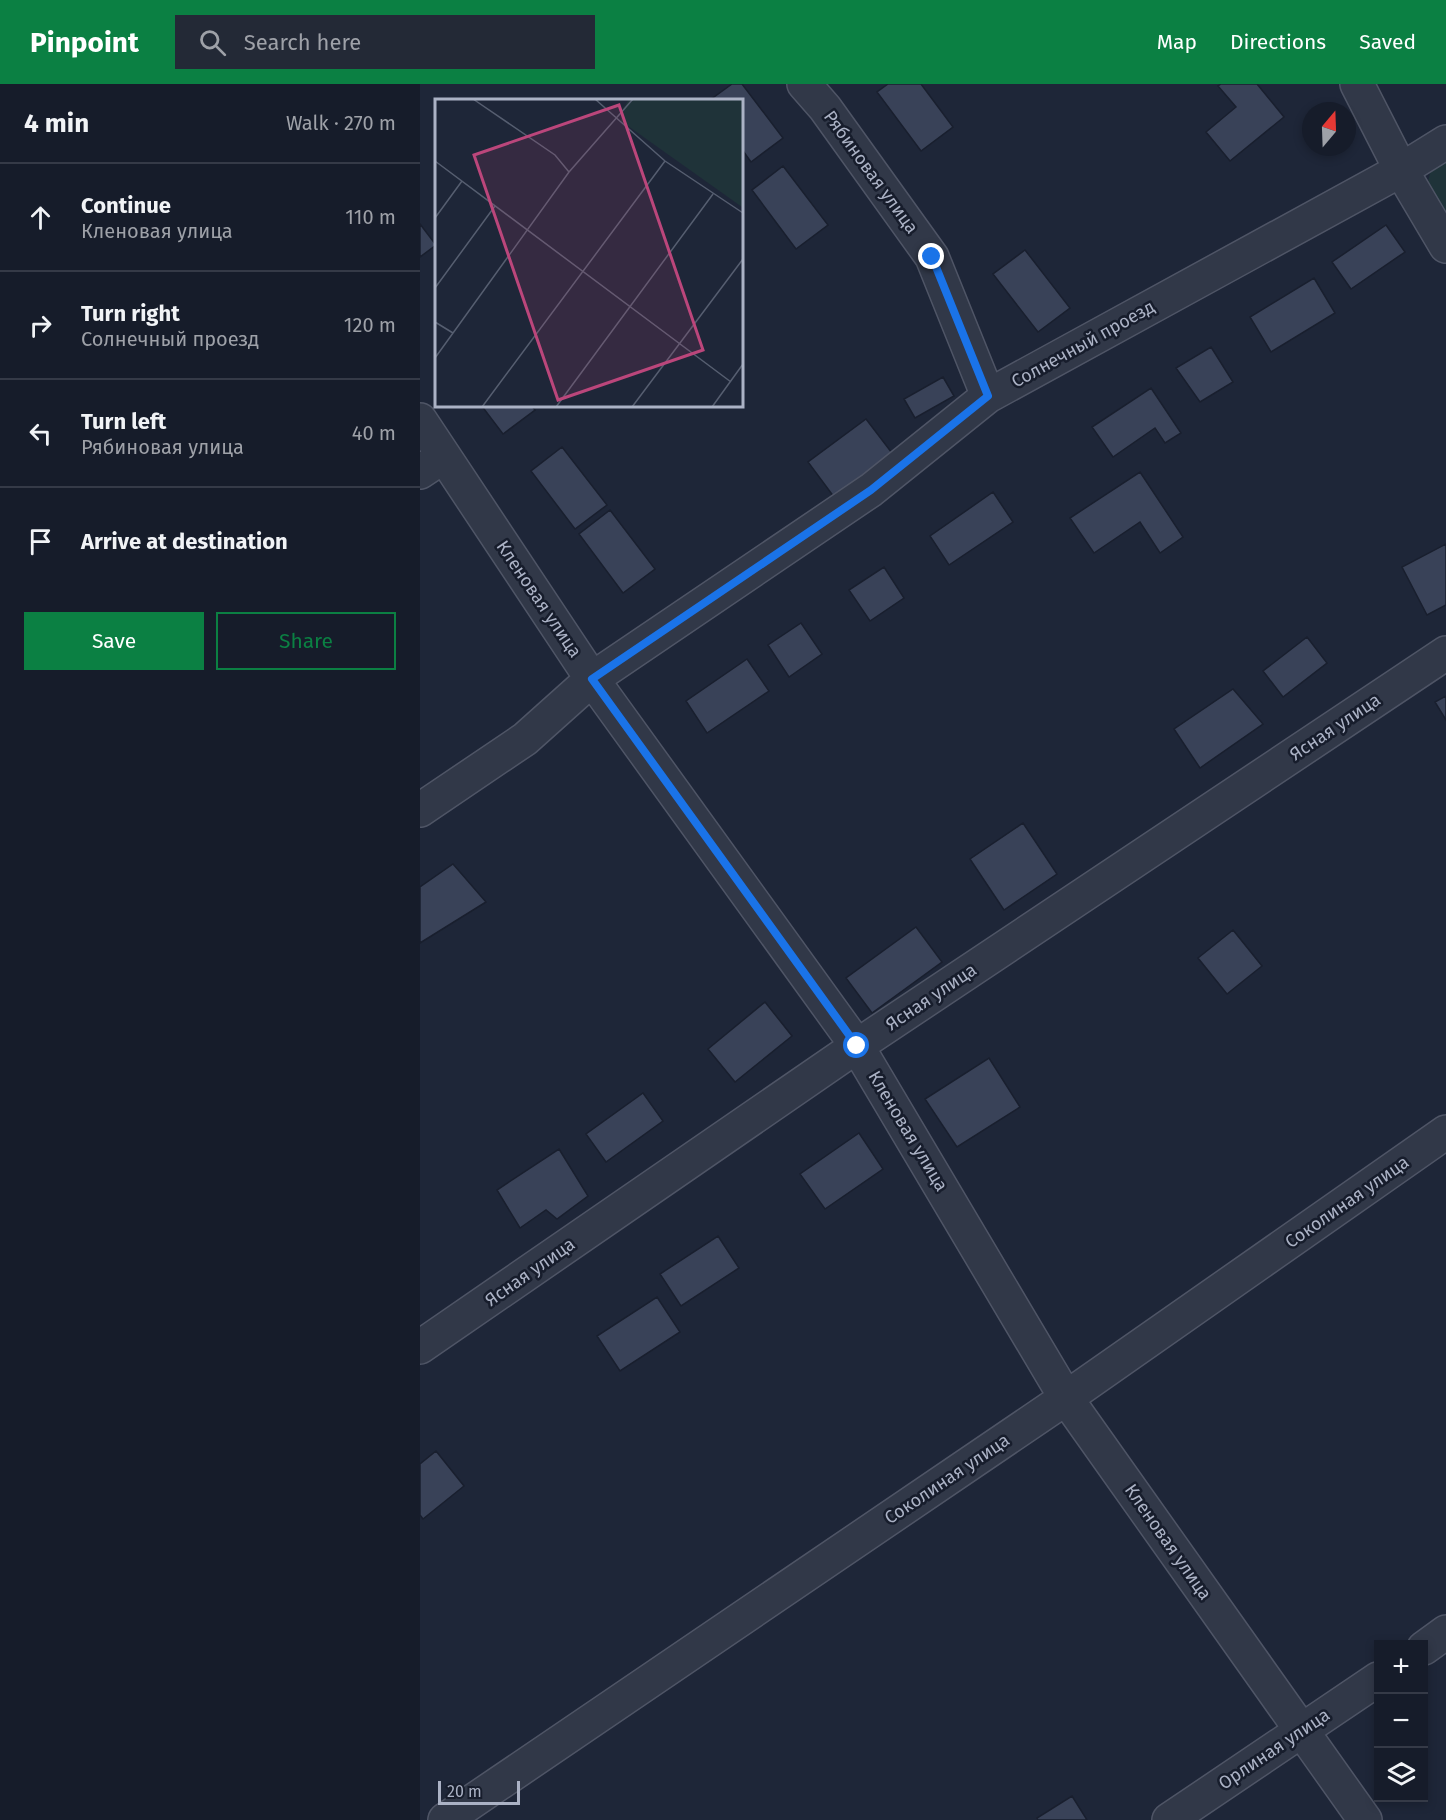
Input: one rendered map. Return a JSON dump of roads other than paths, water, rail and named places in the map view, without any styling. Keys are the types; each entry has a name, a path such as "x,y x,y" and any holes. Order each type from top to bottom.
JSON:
{"street":[{"name":"Рябиновая улица","path":"804,84 825,108 932,257 988,396"},
{"path":"1357,84 1401,170 1446,246"},
{"name":"Солнечный проезд","path":"420,810 525,739 592,679 871,490 988,396 1401,170 1446,142"},
{"name":"Кленовая улица","path":"420,420 432,464 592,679 857,1046 1066,1398 1365,1820"},
{"name":"Ясная улица","path":"420,1347 857,1046 1446,653"},
{"name":"Соколиная улица","path":"445,1820 1066,1398 1446,1132"},
{"path":"1428,1645 1446,1632"},
{"name":"Орлиная улица","path":"1169,1820 1374,1681"}]}
